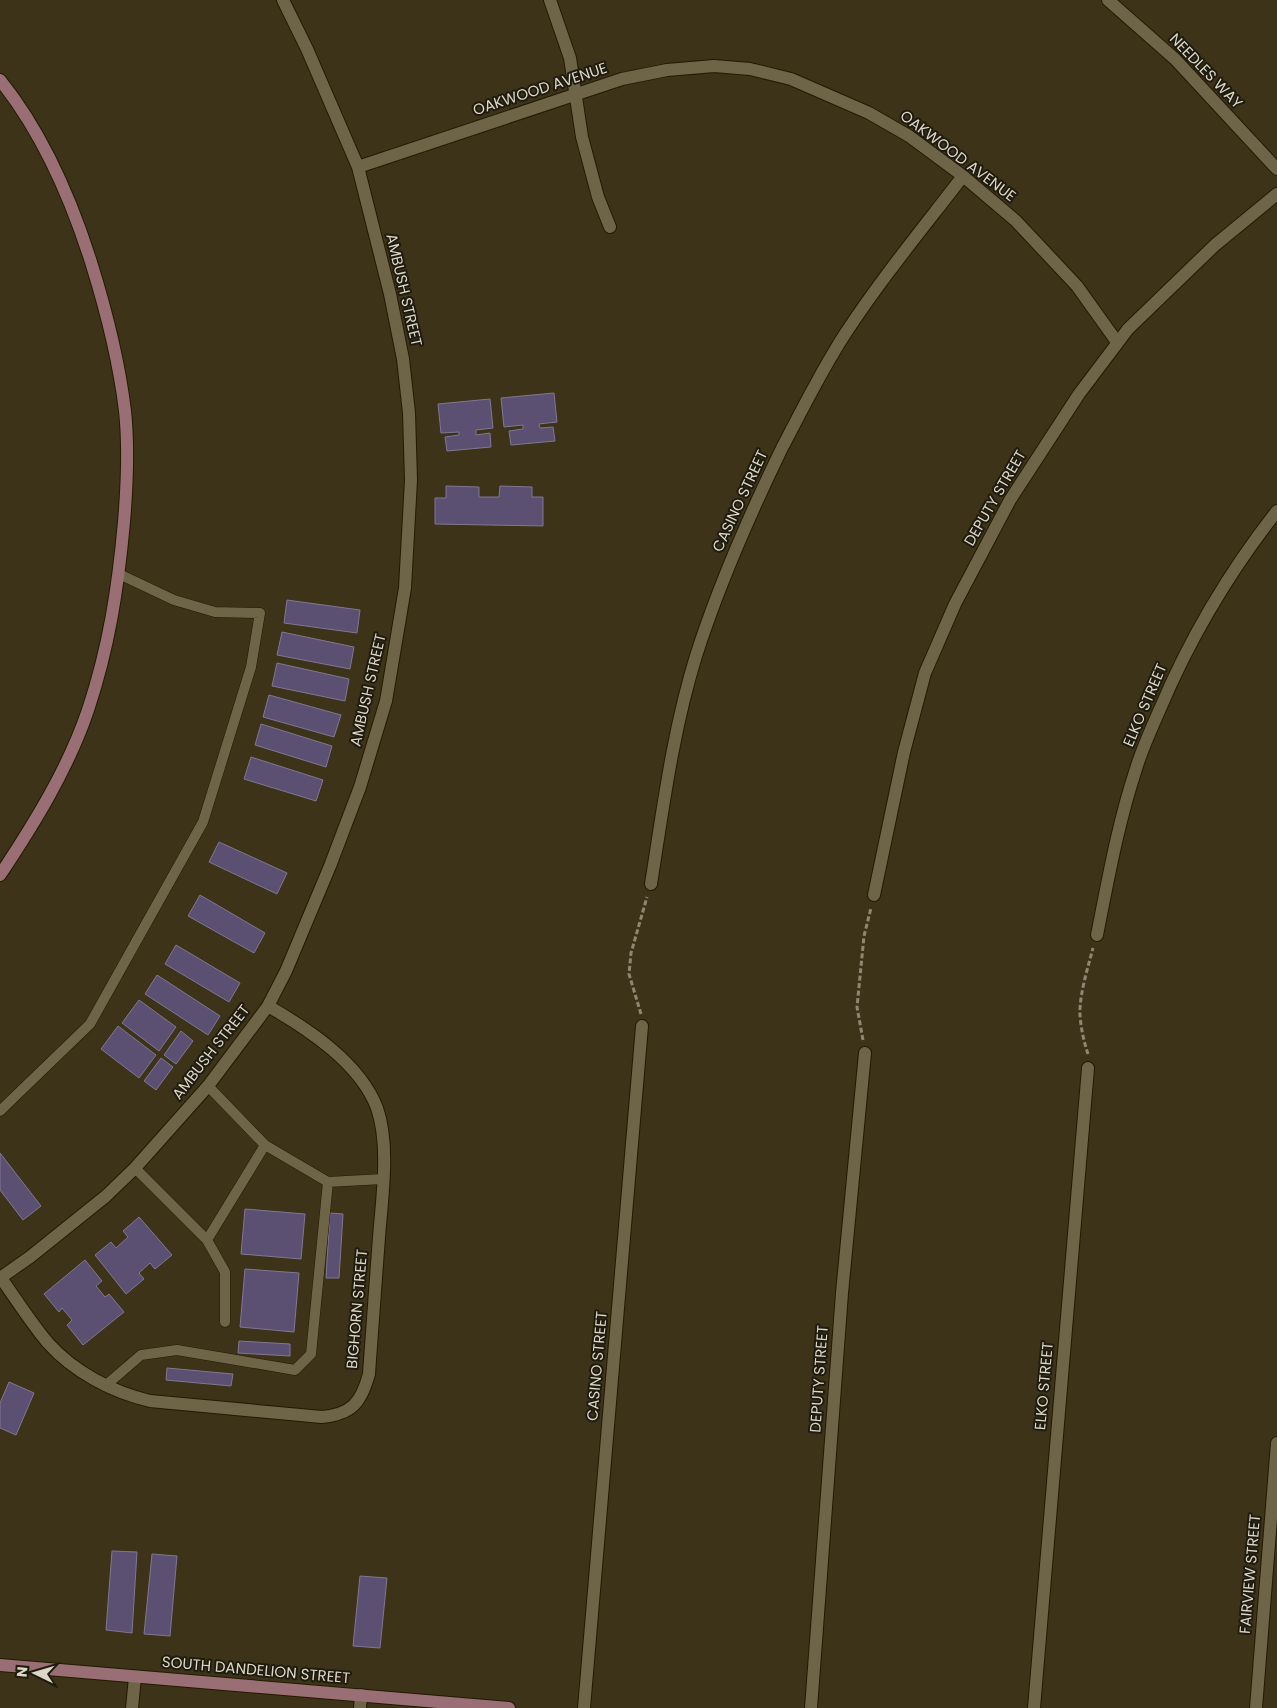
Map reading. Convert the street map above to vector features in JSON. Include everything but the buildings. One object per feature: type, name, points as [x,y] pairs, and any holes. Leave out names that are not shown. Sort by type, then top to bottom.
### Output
[{"type":"main road","points":[[0,80],[28,119],[51,162],[81,230],[100,290],[120,372],[125,414],[127,485],[119,574],[107,642],[88,711],[75,743],[44,806],[0,875]]},
{"type":"main road","name":"SOUTH DANDELION STREET","points":[[0,1665],[135,1677],[360,1702],[509,1708]]},
{"type":"street","name":"AMBUSH STREET","points":[[0,1278],[30,1257],[106,1196],[135,1168],[208,1086],[268,1006],[286,971],[327,875],[360,787],[386,701],[405,588],[411,480],[408,404],[403,359],[390,294],[358,167],[308,48],[283,0]]},
{"type":"street","points":[[550,0],[570,58],[582,138],[598,197],[610,227]]},
{"type":"street","name":"NEEDLES WAY","points":[[1108,0],[1175,59],[1277,169]]},
{"type":"street","name":"OAKWOOD AVENUE","points":[[358,167],[622,80],[667,70],[714,66],[750,69],[791,79],[869,112],[909,136],[963,176],[1016,221],[1076,286],[1117,342]]},
{"type":"street","name":"CASINO STREET","points":[[651,884],[675,737],[696,656],[733,554],[755,504],[808,398],[844,336],[880,284],[963,176]]},
{"type":"street","name":"DEPUTY STREET","points":[[874,895],[904,752],[925,673],[954,604],[1010,500],[1079,394],[1117,342],[1214,245],[1277,194]]},
{"type":"street","name":"ELKO STREET","points":[[1097,935],[1118,835],[1136,770],[1147,739],[1176,672],[1207,613],[1250,545],[1277,511]]},
{"type":"street","name":"BIGHORN STREET","points":[[0,1278],[49,1343],[72,1364],[105,1386],[133,1397],[150,1401],[322,1417],[345,1412],[358,1401],[368,1374],[383,1179],[384,1135],[377,1108],[362,1081],[328,1045],[268,1006]]},
{"type":"street","name":"CASINO STREET","points":[[584,1708],[642,1026]]},
{"type":"street","name":"DEPUTY STREET","points":[[811,1708],[842,1293],[865,1053]]},
{"type":"street","name":"ELKO STREET","points":[[1034,1708],[1088,1068]]},
{"type":"street","name":"FAIRVIEW STREET","points":[[1256,1708],[1277,1443]]},
{"type":"street","points":[[132,1708],[135,1677]]},
{"type":"lane","points":[[0,1111],[90,1024],[203,822],[251,667],[260,613],[215,612],[174,600],[119,574]]},
{"type":"lane","points":[[208,1086],[265,1145],[328,1182],[383,1179]]},
{"type":"lane","points":[[208,1240],[265,1145]]},
{"type":"lane","points":[[135,1168],[208,1240],[225,1272],[225,1322]]},
{"type":"lane","points":[[105,1386],[141,1355],[177,1350],[295,1370],[311,1354],[328,1182]]},
{"type":"path","points":[[642,1026],[629,974],[631,953],[651,884]]},
{"type":"path","points":[[865,1053],[857,1007],[864,936],[874,895]]},
{"type":"path","points":[[1088,1068],[1088,1054],[1080,1014],[1087,970],[1097,935]]}]
